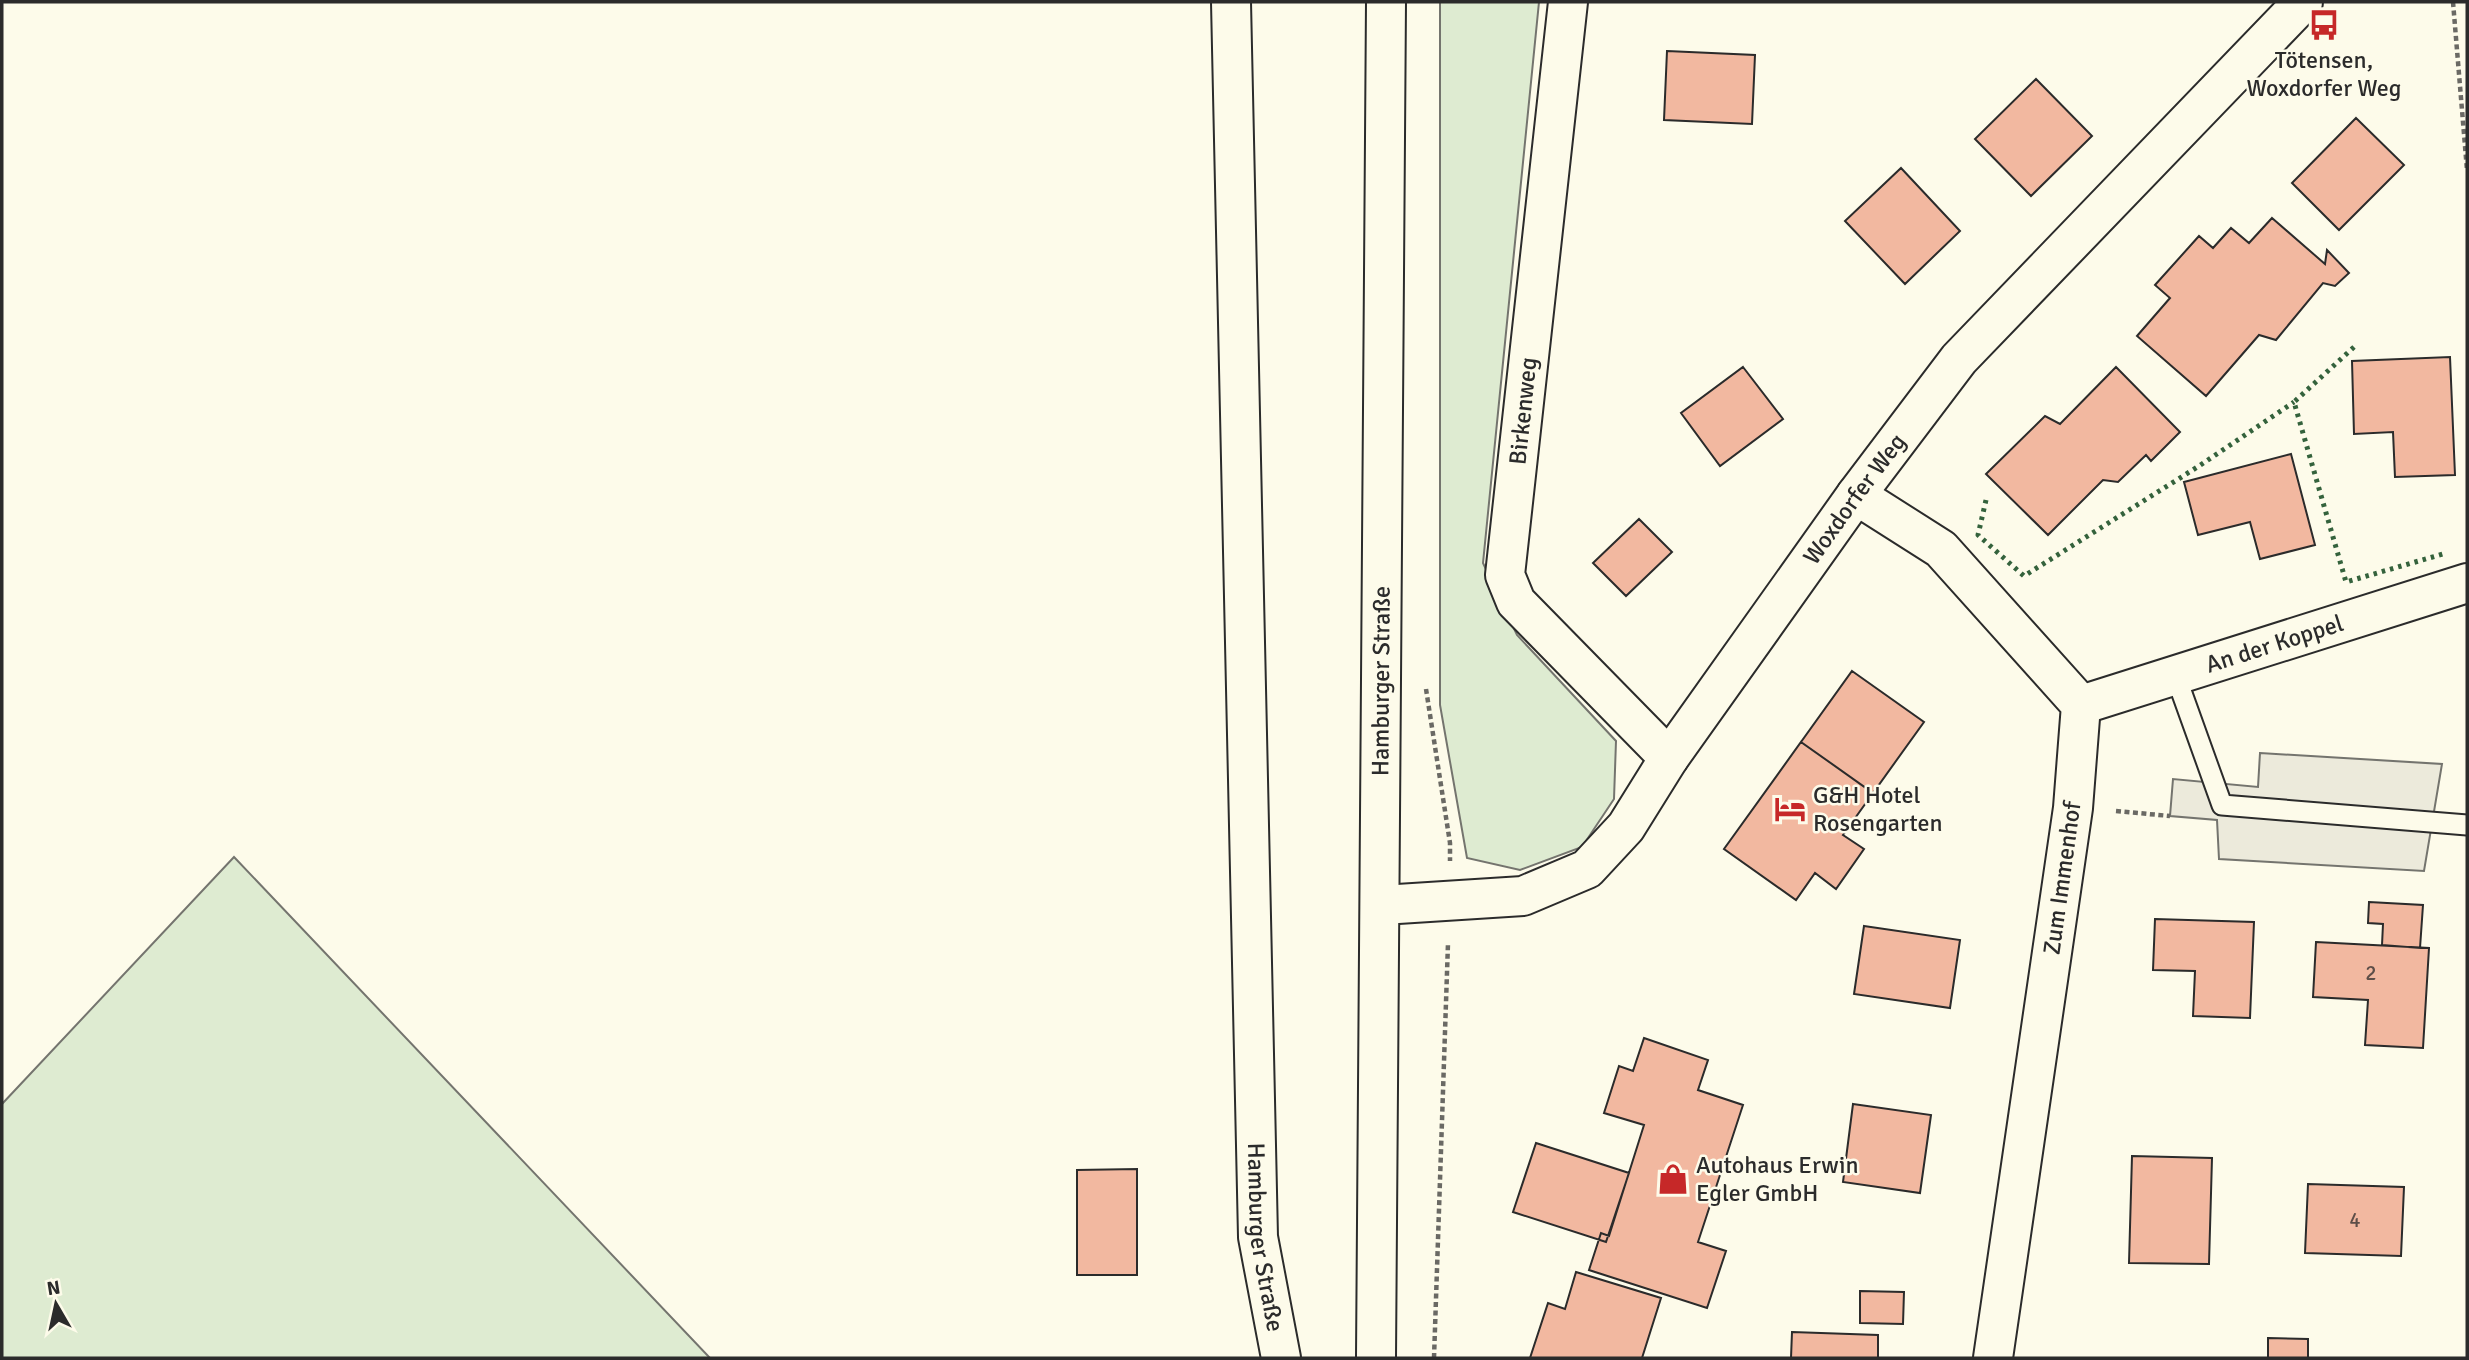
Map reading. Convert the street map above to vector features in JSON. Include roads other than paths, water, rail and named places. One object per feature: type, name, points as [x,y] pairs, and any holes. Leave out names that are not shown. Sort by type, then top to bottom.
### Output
[{"type":"street","name":"Hamburger Straße","points":[[1231,2],[1258,1237],[1282,1358]]},
{"type":"street","name":"Hamburger Straße","points":[[1376,1358],[1382,905],[1386,2]]},
{"type":"street","name":"Birkenweg","points":[[1568,2],[1505,575],[1516,602],[1669,758]]},
{"type":"street","name":"Woxdorfer Weg","points":[[1382,905],[1523,896],[1587,869],[1626,827],[1669,758],[1856,495],[1959,359],[2303,2]]},
{"type":"street","points":[[1856,495],[1941,549],[2081,705]]},
{"type":"street","name":"An der Koppel","points":[[2081,705],[2175,674],[2464,596]]},
{"type":"street","name":"Zum Immenhof","points":[[1993,1358],[2073,808],[2081,705]]},
{"type":"lane","points":[[2175,674],[2222,805],[2467,825]]},
{"type":"place","name":"Tötensen, Woxdorfer Weg","points":[[2324,25]]},
{"type":"place","name":"G&H Hotel Rosengarten","points":[[1790,809]]},
{"type":"place","name":"Autohaus Erwin Egler GmbH","points":[[1673,1179]]}]
